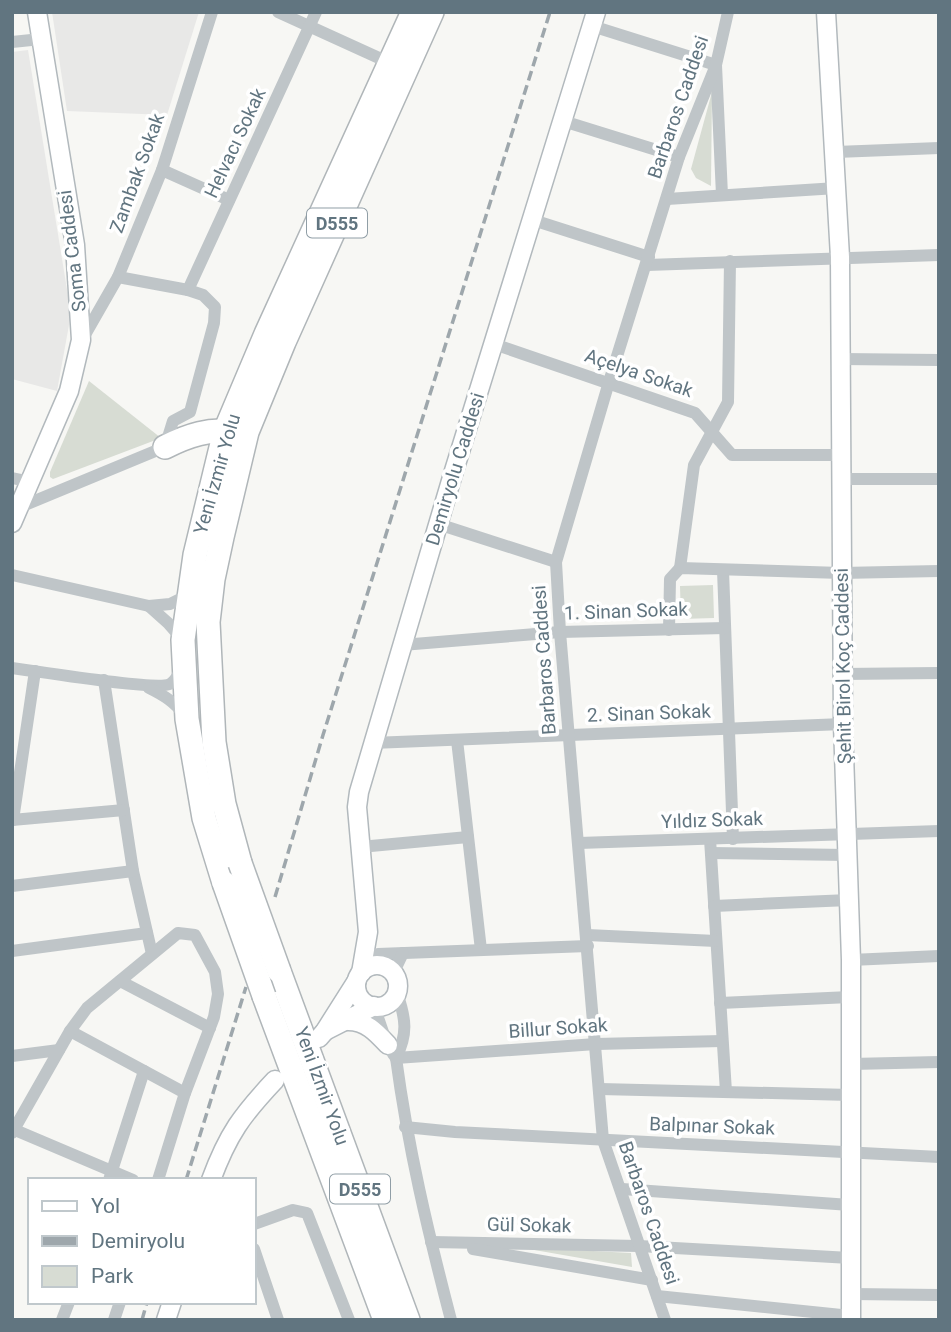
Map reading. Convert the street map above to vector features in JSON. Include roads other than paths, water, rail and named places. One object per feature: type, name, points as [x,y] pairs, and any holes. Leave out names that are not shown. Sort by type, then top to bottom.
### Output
[{"type":"highway","name":"Yeni İzmir Yolu","points":[[385,1320],[264,996],[204,818],[187,719],[183,640],[195,555],[266,334],[412,12]]},
{"type":"highway","name":"Yeni İzmir Yolu","points":[[408,1320],[240,863],[224,804],[214,743],[208,622],[212,579],[236,433],[284,342],[432,12]]},
{"type":"highway","points":[[165,447],[214,444],[236,433]]},
{"type":"main road","name":"Soma Caddesi","points":[[16,515],[69,391],[81,340],[75,244],[37,12]]},
{"type":"main road","name":"Şehit Birol Koç Caddesi","points":[[826,12],[840,257],[842,674],[851,960],[851,1318]]},
{"type":"main road","name":"Demiryolu Caddesi","points":[[368,932],[357,807],[359,792],[438,524],[594,19]]},
{"type":"main road","points":[[368,932],[399,986],[397,993],[387,1004],[374,1006],[322,1035],[358,977],[374,965],[386,964]]},
{"type":"main road","points":[[368,932],[356,989],[362,1000],[374,1006]]},
{"type":"main road","points":[[348,1021],[367,1025],[392,1052]]},
{"type":"main road","points":[[212,1178],[230,1136],[243,1115],[275,1080]]},
{"type":"street","name":"Zambak Sokak","points":[[81,340],[118,277],[162,170],[212,12]]},
{"type":"street","points":[[278,12],[390,63]]},
{"type":"street","name":"Helvacı Sokak","points":[[188,290],[316,12]]},
{"type":"street","name":"Barbaros Caddesi","points":[[665,1320],[603,1140],[556,562],[679,158],[716,65],[728,12]]},
{"type":"street","points":[[594,19],[716,65],[722,195]]},
{"type":"street","points":[[12,42],[41,39]]},
{"type":"street","points":[[563,121],[679,158]]},
{"type":"street","points":[[836,152],[939,148]]},
{"type":"street","points":[[162,170],[229,200]]},
{"type":"street","points":[[667,199],[837,188]]},
{"type":"street","points":[[533,220],[648,261],[939,255]]},
{"type":"street","points":[[669,630],[670,579],[680,568],[694,464],[728,402],[730,261]]},
{"type":"street","points":[[16,515],[165,447],[173,421],[190,412],[214,323],[215,307],[203,295],[188,290],[118,277]]},
{"type":"street","name":"Açelya Sokak","points":[[494,344],[695,413],[732,455],[840,456]]},
{"type":"street","points":[[841,359],[939,360]]},
{"type":"street","points":[[12,478],[31,482]]},
{"type":"street","points":[[841,479],[939,479]]},
{"type":"street","points":[[438,524],[556,562]]},
{"type":"street","points":[[680,568],[841,573],[939,571]]},
{"type":"street","points":[[723,569],[733,839]]},
{"type":"street","points":[[12,575],[149,606],[170,604],[188,595]]},
{"type":"street","points":[[149,606],[183,640]]},
{"type":"street","name":"1. Sinan Sokak","points":[[402,645],[560,632],[725,628]]},
{"type":"street","points":[[12,668],[167,686],[175,680],[184,663]]},
{"type":"street","points":[[35,671],[13,820],[124,810]]},
{"type":"street","points":[[842,674],[939,673]]},
{"type":"street","points":[[104,680],[133,871],[152,954]]},
{"type":"street","points":[[142,685],[162,694],[178,707],[187,719]]},
{"type":"street","name":"2. Sinan Sokak","points":[[372,743],[843,724]]},
{"type":"street","points":[[457,740],[481,950]]},
{"type":"street","name":"Yıldız Sokak","points":[[579,843],[939,831]]},
{"type":"street","points":[[360,847],[468,837]]},
{"type":"street","points":[[710,839],[726,1092]]},
{"type":"street","name":"Yıldız Sokak","points":[[711,853],[847,855]]},
{"type":"street","points":[[12,886],[133,871]]},
{"type":"street","points":[[714,906],[849,900]]},
{"type":"street","points":[[12,951],[147,933]]},
{"type":"street","points":[[144,1071],[110,1175],[13,1131],[70,1031],[87,1007],[178,933],[195,935],[215,972],[218,993],[210,1028],[185,1093],[159,1178]]},
{"type":"street","points":[[386,964],[403,953],[588,941],[716,941]]},
{"type":"street","points":[[386,964],[403,953]]},
{"type":"street","points":[[851,960],[939,956]]},
{"type":"street","points":[[120,981],[210,1028]]},
{"type":"street","points":[[392,1052],[404,1042],[405,1024],[397,993]]},
{"type":"street","points":[[720,1003],[850,998]]},
{"type":"street","points":[[374,1006],[392,1052],[405,1127],[451,1320]]},
{"type":"street","points":[[70,1031],[185,1093]]},
{"type":"street","name":"Billur Sokak","points":[[392,1052],[722,1041]]},
{"type":"street","points":[[12,1056],[59,1050]]},
{"type":"street","points":[[850,1064],[939,1062]]},
{"type":"street","points":[[600,1089],[851,1095]]},
{"type":"street","name":"Balpınar Sokak","points":[[405,1127],[455,1132],[939,1157]]},
{"type":"street","points":[[621,1189],[850,1205]]},
{"type":"street","points":[[256,1223],[293,1210],[307,1213],[349,1320]]},
{"type":"street","name":"Gül Sokak","points":[[431,1242],[639,1246],[850,1258]]},
{"type":"street","name":"Gül Sokak","points":[[431,1242],[652,1280]]},
{"type":"street","points":[[256,1255],[278,1320]]},
{"type":"street","points":[[851,1294],[939,1294]]},
{"type":"street","points":[[657,1296],[851,1318]]},
{"type":"railway","points":[[275,897],[323,735],[550,12]]},
{"type":"railway","points":[[187,1178],[246,987]]},
{"type":"railway","points":[[142,1320],[146,1304]]}]
